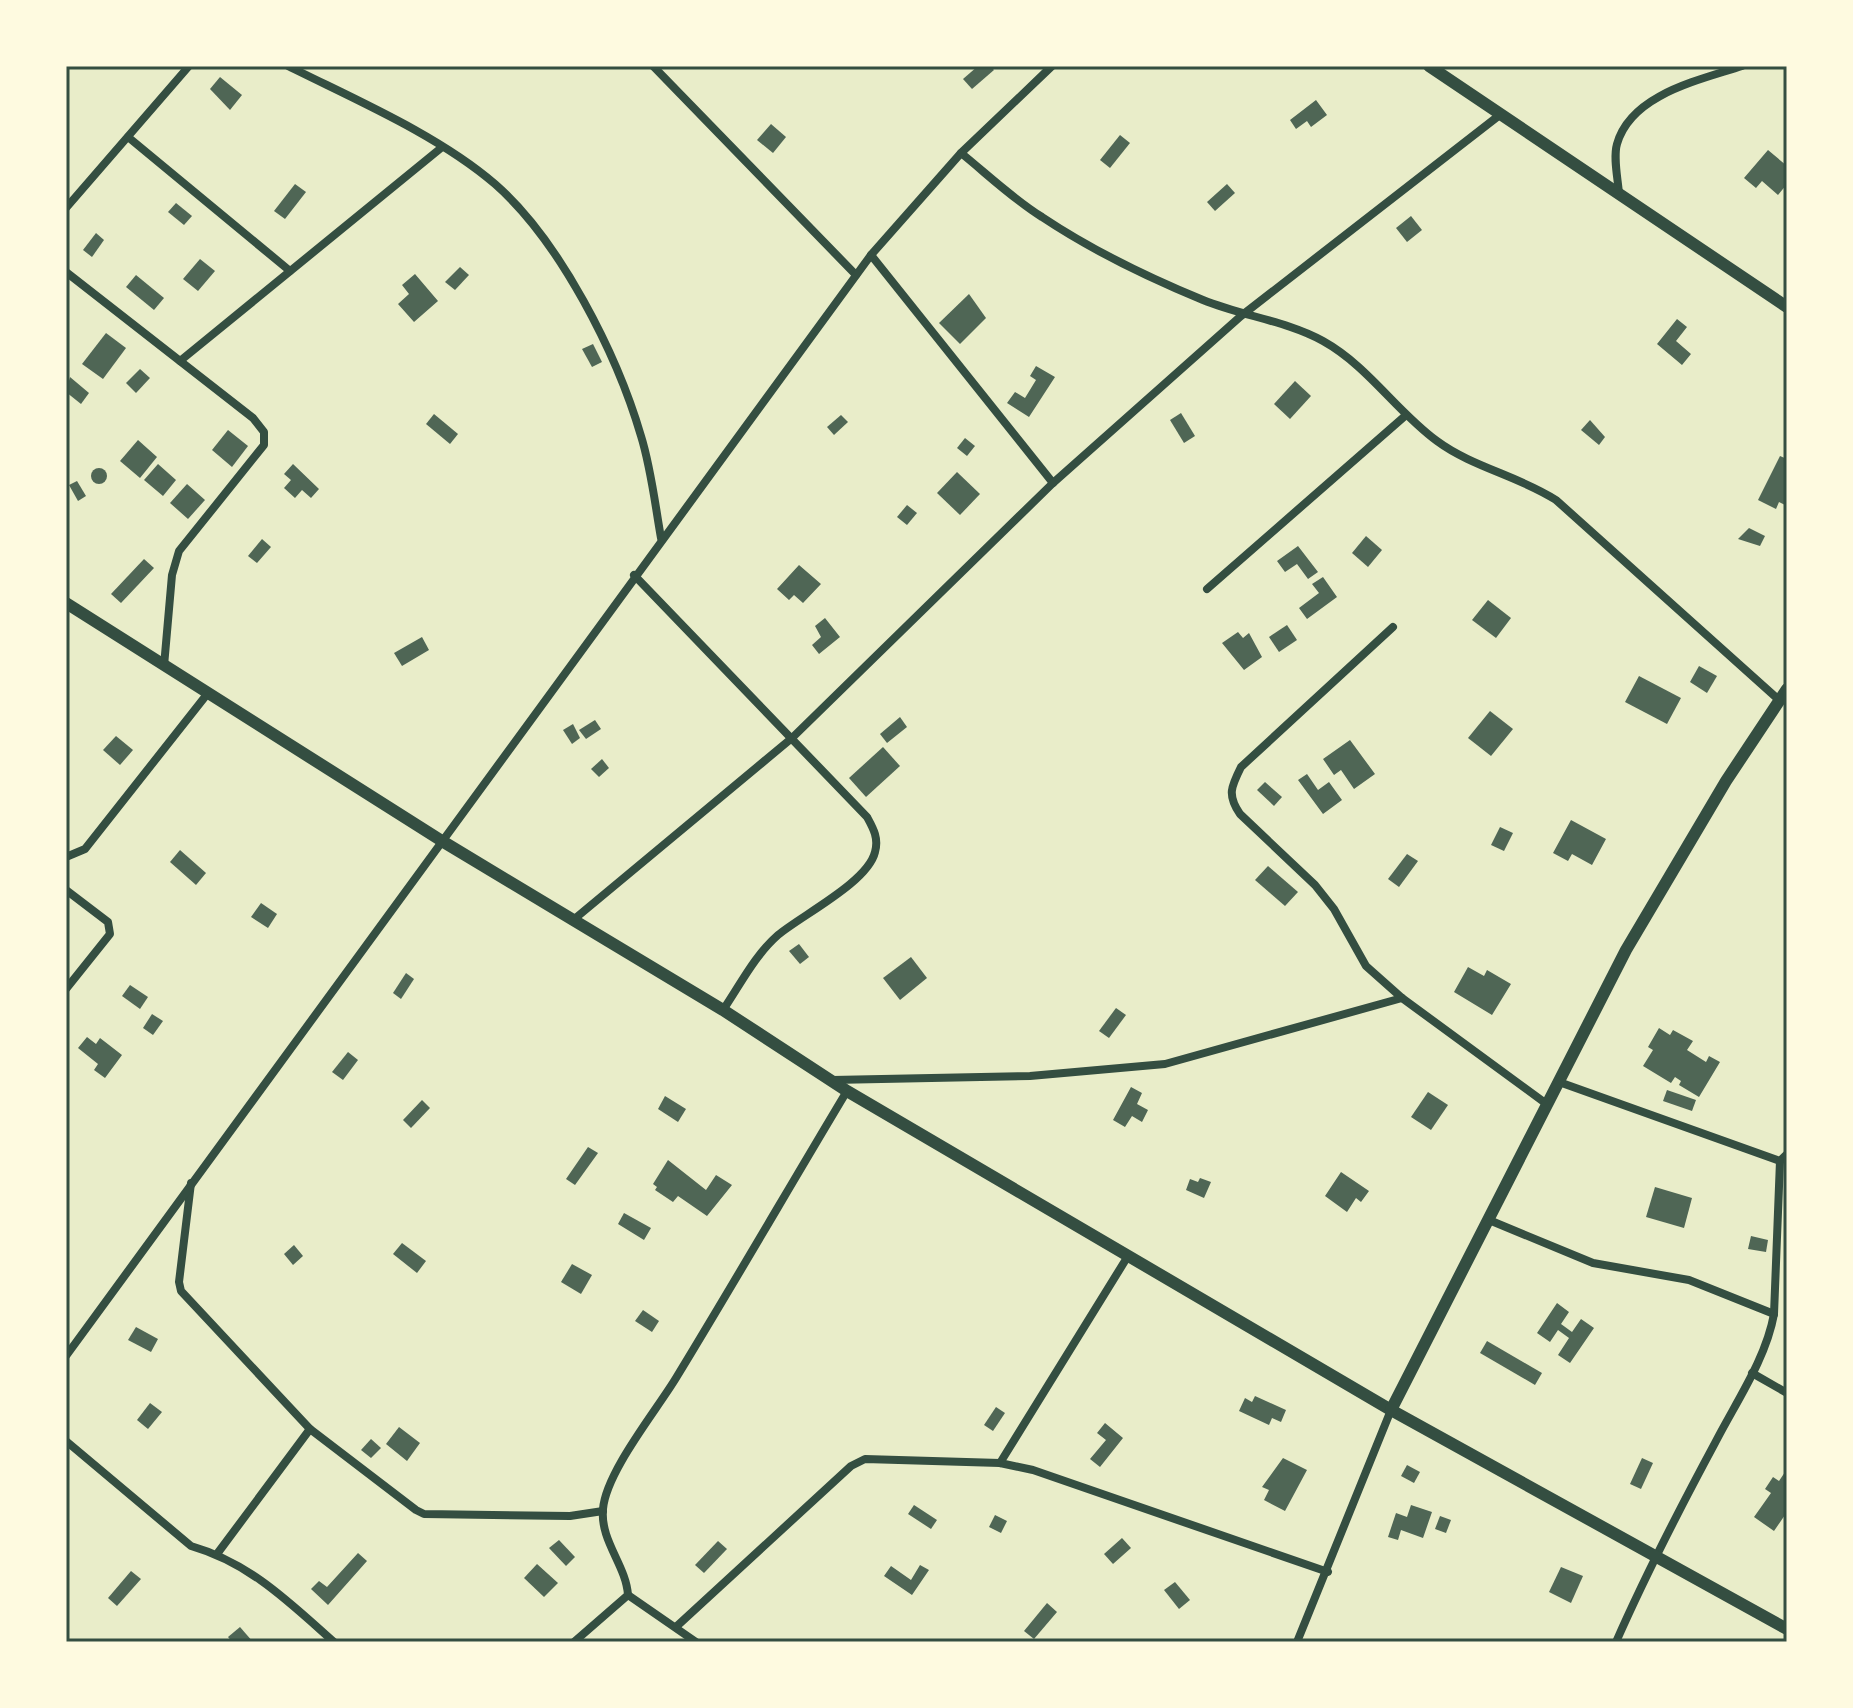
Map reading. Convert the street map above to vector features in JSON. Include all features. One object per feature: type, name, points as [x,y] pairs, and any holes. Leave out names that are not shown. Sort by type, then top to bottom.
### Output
[{"type":"street","points":[[66,208],[189,66]]},
{"type":"street","points":[[288,66],[386,114],[495,185],[556,255],[602,336],[642,436],[661,538]]},
{"type":"street","points":[[653,66],[856,275]]},
{"type":"street","points":[[66,1356],[661,538],[871,255],[961,153],[1052,66]]},
{"type":"street","points":[[1429,66],[1787,307]]},
{"type":"street","points":[[1619,194],[1616,146],[1626,125],[1672,90],[1742,66]]},
{"type":"street","points":[[572,921],[792,738],[1053,483],[1241,316],[1501,114]]},
{"type":"street","points":[[128,137],[290,271]]},
{"type":"street","points":[[180,361],[441,148]]},
{"type":"street","points":[[961,153],[1040,216],[1116,261],[1241,316],[1290,326],[1323,341],[1353,362],[1405,416],[1439,443],[1527,481],[1556,500],[1783,694],[1657,895],[1559,1082],[1391,1410],[1328,1572],[1297,1642]]},
{"type":"street","points":[[871,255],[1053,483]]},
{"type":"street","points":[[66,272],[253,418],[264,432],[264,445],[179,551],[172,575],[164,666]]},
{"type":"street","points":[[1207,589],[1405,416]]},
{"type":"street","points":[[634,575],[867,817],[875,832],[876,851],[851,882],[769,943],[723,1010]]},
{"type":"street","points":[[66,603],[442,841],[723,1010],[847,1091],[1391,1410],[1787,1629]]},
{"type":"street","points":[[1393,627],[1241,767],[1230,788],[1231,800],[1240,814],[1315,885],[1334,909],[1366,966],[1402,998],[1548,1105]]},
{"type":"street","points":[[66,857],[85,849],[208,693]]},
{"type":"street","points":[[66,890],[108,922],[110,934],[66,989]]},
{"type":"street","points":[[831,1080],[1030,1076],[1165,1064],[1402,998]]},
{"type":"street","points":[[1559,1082],[1784,1158],[1774,1314],[1768,1339],[1654,1558],[1616,1642]]},
{"type":"street","points":[[628,1595],[627,1582],[605,1533],[603,1511],[617,1469],[678,1375],[847,1091]]},
{"type":"street","points":[[192,1180],[179,1282],[181,1291],[310,1429],[424,1514],[570,1516],[603,1511]]},
{"type":"street","points":[[1489,1220],[1593,1263],[1689,1280],[1774,1314]]},
{"type":"street","points":[[1000,1463],[1128,1256]]},
{"type":"street","points":[[1752,1373],[1787,1393]]},
{"type":"street","points":[[217,1554],[310,1429]]},
{"type":"street","points":[[66,1441],[191,1546],[217,1554],[257,1575],[334,1642]]},
{"type":"street","points":[[677,1626],[851,1466],[865,1459],[1000,1463],[1033,1470],[1328,1572]]},
{"type":"street","points":[[628,1595],[696,1642]]},
{"type":"street","points":[[574,1642],[628,1595]]},
{"type":"building","points":[[978,66],[990,66],[994,70],[972,89],[963,79]]},
{"type":"building","points":[[220,77],[242,95],[230,110],[210,89]]},
{"type":"building","points":[[1316,100],[1327,115],[1311,127],[1307,121],[1296,129],[1290,120]]},
{"type":"building","points":[[771,124],[786,137],[773,153],[757,140]]},
{"type":"building","points":[[1120,135],[1130,143],[1110,168],[1100,160]]},
{"type":"building","points":[[1768,150],[1787,166],[1787,184],[1778,195],[1762,181],[1756,188],[1744,178]]},
{"type":"building","points":[[295,184],[306,192],[285,219],[274,211]]},
{"type":"building","points":[[1227,184],[1235,193],[1215,211],[1207,202]]},
{"type":"building","points":[[176,203],[192,216],[184,225],[168,212]]},
{"type":"building","points":[[1411,216],[1422,230],[1407,242],[1396,228]]},
{"type":"building","points":[[96,233],[104,240],[92,257],[83,250]]},
{"type":"building","points":[[200,259],[215,271],[198,291],[183,279]]},
{"type":"building","points":[[460,267],[469,275],[455,290],[445,282]]},
{"type":"building","points":[[415,274],[438,301],[414,322],[398,304],[409,294],[402,285]]},
{"type":"building","points":[[136,275],[164,298],[154,310],[126,287]]},
{"type":"building","points":[[969,294],[986,318],[960,344],[939,323]]},
{"type":"building","points":[[1677,319],[1687,327],[1676,341],[1691,354],[1682,365],[1657,344]]},
{"type":"building","points":[[106,333],[126,348],[103,379],[82,364]]},
{"type":"building","points":[[593,344],[602,362],[592,367],[582,349]]},
{"type":"building","points":[[1036,366],[1055,377],[1029,417],[1007,403],[1015,392],[1025,398],[1036,380],[1030,376]]},
{"type":"building","points":[[140,369],[150,378],[136,393],[126,383]]},
{"type":"building","points":[[70,377],[89,393],[81,404],[66,392]]},
{"type":"building","points":[[1295,381],[1311,396],[1290,419],[1274,404]]},
{"type":"building","points":[[1181,413],[1195,436],[1184,443],[1170,420]]},
{"type":"building","points":[[434,414],[458,434],[450,444],[426,424]]},
{"type":"building","points":[[841,415],[848,422],[834,435],[827,427]]},
{"type":"building","points":[[1590,420],[1605,437],[1599,445],[1581,430]]},
{"type":"building","points":[[228,430],[248,446],[232,467],[212,450]]},
{"type":"building","points":[[965,438],[975,446],[967,456],[957,448]]},
{"type":"building","points":[[138,440],[157,457],[140,478],[120,461]]},
{"type":"building","points":[[1780,456],[1787,459],[1787,506],[1779,502],[1776,509],[1758,500]]},
{"type":"building","points":[[158,464],[176,480],[163,496],[144,480]]},
{"type":"building","points":[[293,464],[319,489],[311,498],[302,490],[295,498],[284,488],[291,480],[284,474]]},
{"type":"building","points":[[99,468],[107,476],[99,484],[91,476]]},
{"type":"building","points":[[957,472],[980,494],[960,515],[937,493]]},
{"type":"building","points":[[77,481],[86,496],[78,501],[69,485]]},
{"type":"building","points":[[187,484],[205,500],[188,519],[170,503]]},
{"type":"building","points":[[907,505],[917,513],[907,525],[897,517]]},
{"type":"building","points":[[1749,528],[1765,536],[1760,546],[1738,539]]},
{"type":"building","points":[[1366,536],[1382,550],[1368,567],[1352,553]]},
{"type":"building","points":[[262,539],[271,547],[257,563],[248,556]]},
{"type":"building","points":[[1298,546],[1318,572],[1308,579],[1297,564],[1285,572],[1277,561]]},
{"type":"building","points":[[144,559],[154,568],[121,603],[111,594]]},
{"type":"building","points":[[799,565],[821,584],[803,603],[794,595],[789,600],[777,589]]},
{"type":"building","points":[[1323,577],[1337,597],[1307,619],[1299,608],[1319,593],[1312,584]]},
{"type":"building","points":[[1488,600],[1511,618],[1496,638],[1472,620]]},
{"type":"building","points":[[825,618],[840,637],[819,654],[812,645],[821,637],[815,626]]},
{"type":"building","points":[[1287,625],[1297,640],[1279,652],[1269,637]]},
{"type":"building","points":[[1238,632],[1243,638],[1249,633],[1262,657],[1244,670],[1222,643]]},
{"type":"building","points":[[422,637],[429,650],[402,666],[394,653]]},
{"type":"building","points":[[1699,666],[1717,676],[1707,693],[1690,682]]},
{"type":"building","points":[[1639,676],[1681,698],[1667,724],[1625,702]]},
{"type":"building","points":[[1490,711],[1513,729],[1491,756],[1468,738]]},
{"type":"building","points":[[900,717],[907,727],[887,743],[880,734]]},
{"type":"building","points":[[595,720],[601,729],[586,739],[579,730]]},
{"type":"building","points":[[573,724],[580,738],[572,744],[563,730]]},
{"type":"building","points":[[116,736],[133,750],[120,765],[103,750]]},
{"type":"building","points":[[1350,740],[1375,774],[1354,789],[1341,770],[1334,775],[1323,759]]},
{"type":"building","points":[[883,747],[900,766],[866,797],[849,778]]},
{"type":"building","points":[[602,759],[609,768],[599,777],[591,769]]},
{"type":"building","points":[[1307,774],[1318,790],[1329,782],[1342,800],[1323,814],[1298,780]]},
{"type":"building","points":[[1265,782],[1282,797],[1274,806],[1257,790]]},
{"type":"building","points":[[1571,820],[1606,839],[1592,865],[1572,854],[1568,861],[1553,853]]},
{"type":"building","points":[[1500,827],[1513,833],[1504,851],[1491,845]]},
{"type":"building","points":[[180,850],[206,873],[196,885],[170,862]]},
{"type":"building","points":[[1407,854],[1418,861],[1399,887],[1388,879]]},
{"type":"building","points":[[1268,866],[1298,892],[1285,906],[1255,880]]},
{"type":"building","points":[[261,903],[277,914],[268,928],[251,917]]},
{"type":"building","points":[[799,944],[809,957],[800,964],[789,951]]},
{"type":"building","points":[[911,957],[927,978],[900,1000],[883,978]]},
{"type":"building","points":[[1468,967],[1484,976],[1487,970],[1511,984],[1492,1015],[1454,992]]},
{"type":"building","points":[[406,973],[414,979],[401,999],[393,993]]},
{"type":"building","points":[[130,985],[148,997],[140,1009],[122,996]]},
{"type":"building","points":[[1116,1008],[1126,1015],[1109,1038],[1099,1031]]},
{"type":"building","points":[[152,1014],[163,1021],[153,1035],[143,1028]]},
{"type":"building","points":[[1659,1028],[1670,1035],[1673,1030],[1693,1041],[1687,1050],[1706,1062],[1709,1056],[1720,1062],[1699,1097],[1679,1085],[1681,1081],[1675,1077],[1671,1083],[1643,1066],[1653,1050],[1648,1047]]},
{"type":"building","points":[[87,1037],[96,1044],[100,1038],[122,1055],[105,1078],[94,1070],[98,1064],[78,1048]]},
{"type":"building","points":[[348,1052],[358,1060],[343,1080],[332,1072]]},
{"type":"building","points":[[1131,1087],[1142,1093],[1137,1104],[1148,1110],[1142,1122],[1132,1116],[1125,1127],[1113,1120]]},
{"type":"building","points":[[1667,1090],[1696,1100],[1692,1111],[1663,1101]]},
{"type":"building","points":[[1428,1092],[1448,1105],[1431,1130],[1411,1117]]},
{"type":"building","points":[[665,1096],[686,1109],[678,1122],[658,1109]]},
{"type":"building","points":[[422,1100],[430,1108],[411,1128],[403,1120]]},
{"type":"building","points":[[588,1147],[598,1153],[575,1185],[566,1179]]},
{"type":"building","points":[[668,1160],[706,1190],[716,1175],[732,1185],[707,1216],[678,1196],[673,1202],[655,1190],[657,1187],[653,1184]]},
{"type":"building","points":[[1341,1172],[1369,1191],[1361,1202],[1356,1198],[1347,1212],[1325,1196]]},
{"type":"building","points":[[1200,1178],[1211,1182],[1204,1198],[1186,1190],[1190,1179],[1198,1182]]},
{"type":"building","points":[[1655,1187],[1692,1198],[1684,1228],[1646,1217]]},
{"type":"building","points":[[624,1213],[651,1228],[644,1240],[618,1224]]},
{"type":"building","points":[[1751,1236],[1768,1240],[1766,1252],[1748,1249]]},
{"type":"building","points":[[402,1243],[426,1261],[417,1273],[393,1254]]},
{"type":"building","points":[[294,1245],[303,1256],[293,1265],[284,1254]]},
{"type":"building","points":[[572,1264],[592,1275],[581,1294],[561,1282]]},
{"type":"building","points":[[1557,1303],[1569,1312],[1561,1324],[1572,1332],[1581,1319],[1594,1328],[1570,1363],[1558,1355],[1569,1338],[1558,1330],[1550,1342],[1537,1333]]},
{"type":"building","points":[[643,1310],[659,1321],[652,1332],[635,1321]]},
{"type":"building","points":[[136,1327],[158,1339],[151,1352],[128,1340]]},
{"type":"building","points":[[1487,1341],[1542,1373],[1535,1385],[1480,1353]]},
{"type":"building","points":[[1255,1396],[1286,1410],[1281,1422],[1272,1418],[1269,1425],[1239,1411],[1245,1398],[1252,1402]]},
{"type":"building","points":[[150,1403],[162,1412],[148,1429],[137,1420]]},
{"type":"building","points":[[996,1407],[1005,1413],[993,1431],[984,1425]]},
{"type":"building","points":[[1105,1423],[1123,1438],[1100,1467],[1090,1459],[1106,1440],[1097,1433]]},
{"type":"building","points":[[399,1427],[420,1443],[407,1461],[386,1444]]},
{"type":"building","points":[[371,1439],[381,1448],[371,1458],[361,1450]]},
{"type":"building","points":[[1283,1458],[1307,1470],[1285,1511],[1264,1500],[1269,1490],[1262,1487]]},
{"type":"building","points":[[1642,1458],[1653,1463],[1641,1489],[1630,1484]]},
{"type":"building","points":[[1407,1465],[1420,1472],[1414,1483],[1401,1476]]},
{"type":"building","points":[[1787,1469],[1787,1512],[1774,1531],[1754,1517],[1771,1493],[1765,1489],[1773,1477],[1779,1481]]},
{"type":"building","points":[[914,1505],[937,1520],[931,1529],[908,1514]]},
{"type":"building","points":[[1411,1505],[1432,1512],[1423,1538],[1401,1530],[1398,1540],[1388,1537],[1396,1513],[1407,1517]]},
{"type":"building","points":[[995,1515],[1007,1521],[1001,1533],[989,1527]]},
{"type":"building","points":[[1440,1516],[1451,1520],[1446,1533],[1435,1529]]},
{"type":"building","points":[[1122,1538],[1131,1548],[1113,1564],[1104,1554]]},
{"type":"building","points":[[559,1540],[575,1557],[566,1566],[549,1548]]},
{"type":"building","points":[[718,1541],[727,1549],[704,1573],[695,1565]]},
{"type":"building","points":[[358,1553],[367,1561],[328,1605],[311,1589],[319,1581],[327,1587]]},
{"type":"building","points":[[537,1564],[558,1583],[544,1597],[524,1578]]},
{"type":"building","points":[[920,1565],[929,1570],[912,1595],[884,1576],[891,1566],[911,1580]]},
{"type":"building","points":[[1561,1567],[1583,1576],[1571,1603],[1549,1592]]},
{"type":"building","points":[[131,1571],[141,1579],[117,1606],[108,1598]]},
{"type":"building","points":[[1175,1582],[1190,1600],[1179,1609],[1164,1590]]},
{"type":"building","points":[[1047,1603],[1057,1612],[1034,1639],[1024,1631]]},
{"type":"building","points":[[240,1627],[253,1642],[232,1642],[228,1637]]}]
